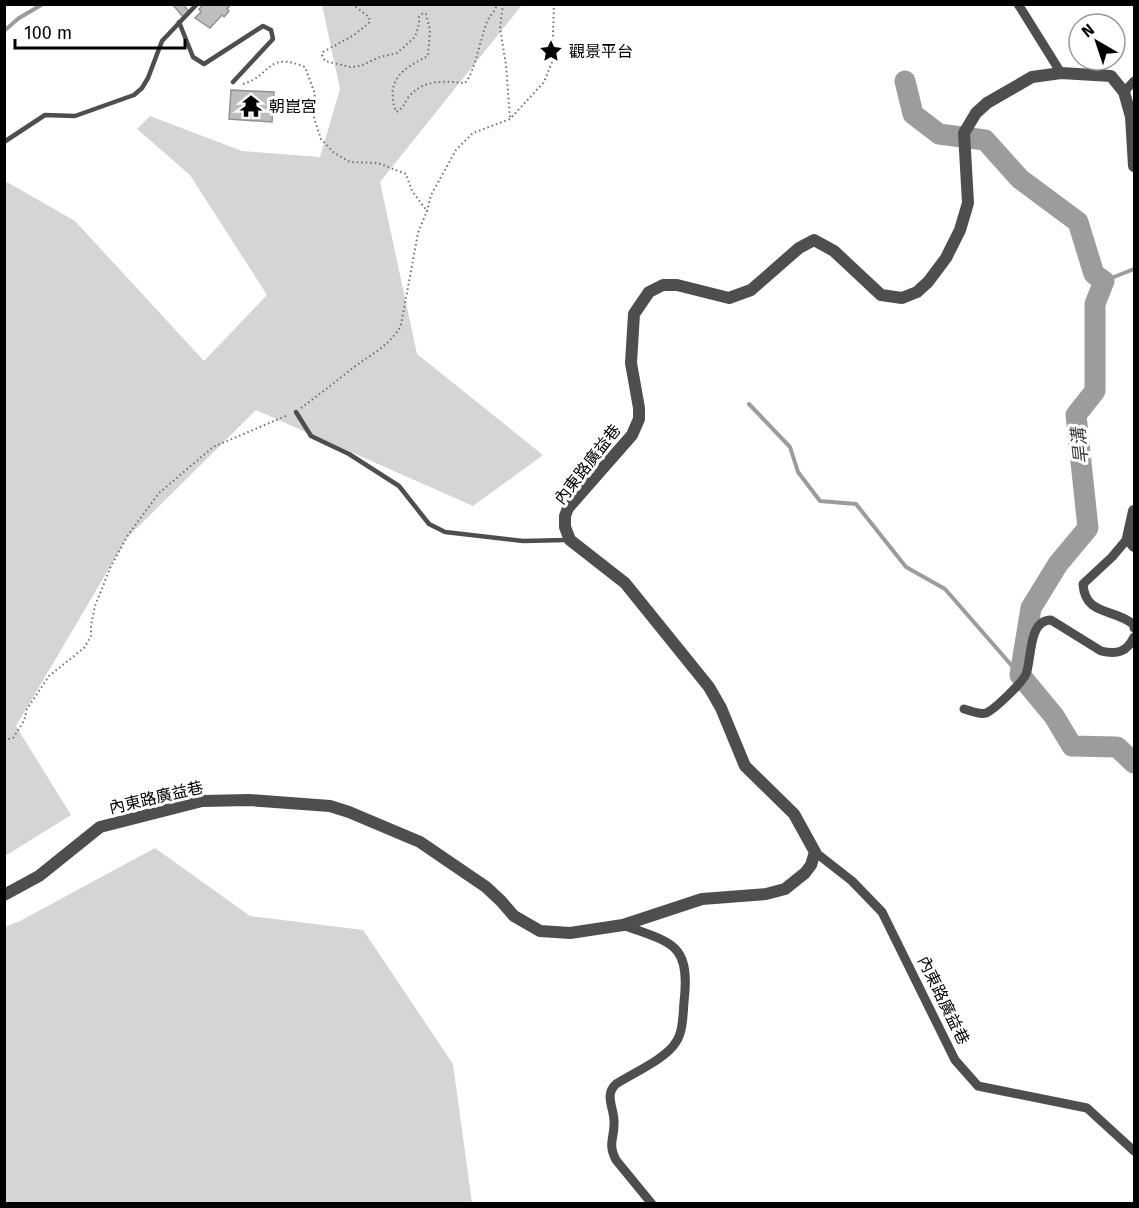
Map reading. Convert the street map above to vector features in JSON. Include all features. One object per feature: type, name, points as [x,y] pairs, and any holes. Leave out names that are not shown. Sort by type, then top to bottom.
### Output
[{"type":"street","points":[[1018,4],[1061,72]]},
{"type":"street","name":"內東路廣益巷","points":[[1124,92],[1111,76],[1061,72],[1032,77],[976,113],[964,133],[968,203],[960,230],[946,258],[928,282],[917,292],[903,298],[881,295],[834,251],[814,240],[799,248],[751,290],[729,298],[677,285],[663,285],[649,292],[634,314],[631,363],[639,419],[632,435],[568,508],[565,527],[570,540],[625,583],[709,687],[721,708],[745,766],[794,814],[815,852],[852,881],[882,912],[955,1060],[978,1086],[1087,1108],[1134,1151]]},
{"type":"street","points":[[1134,81],[1124,92],[1131,117],[1134,166]]},
{"type":"street","points":[[1134,511],[1131,542],[1083,584],[1087,600],[1095,607],[1106,613],[1127,618],[1134,628]]},
{"type":"street","points":[[964,709],[979,713],[989,711],[1023,681],[1027,673],[1033,638],[1040,623],[1046,620],[1051,620],[1101,651],[1109,653],[1125,650],[1134,637]]},
{"type":"street","name":"內東路廣益巷","points":[[4,895],[39,876],[100,827],[202,801],[249,800],[330,806],[349,812],[420,842],[486,887],[514,916],[540,931],[570,933],[622,925],[702,899],[766,894],[785,889],[805,873],[811,865],[815,852]]},
{"type":"street","name":"內東路廣益巷","points":[[622,925],[669,942],[680,953],[686,985],[681,1031],[677,1042],[668,1052],[611,1088],[609,1097],[614,1121],[611,1151],[652,1203]]},
{"type":"lane","points":[[4,142],[45,115],[75,116],[134,95],[148,78],[162,41],[197,4]]},
{"type":"lane","points":[[179,22],[193,57],[204,64],[263,26],[271,30],[273,39],[233,82]]},
{"type":"lane","points":[[296,412],[311,435],[349,454],[399,486],[429,524],[445,532],[524,541],[570,540]]},
{"type":"path","points":[[352,4],[369,17],[370,22],[354,35],[323,52],[322,55],[325,61],[344,67],[360,66],[380,57],[398,53],[415,37],[419,17],[423,13],[426,14],[430,30],[428,56],[398,74],[392,97],[396,112],[404,106],[407,99],[417,89],[427,84],[438,80],[465,83],[471,74],[486,23],[495,12],[497,4]]},
{"type":"path","points":[[503,4],[500,28],[506,65],[510,119]]},
{"type":"path","points":[[4,740],[13,738],[24,721],[27,709],[49,676],[84,648],[91,636],[95,606],[111,566],[128,535],[159,494],[213,447],[296,412],[386,345],[396,334],[401,325],[418,233],[431,195],[456,150],[473,133],[510,119],[544,82],[552,62],[554,4]]},
{"type":"path","points":[[233,82],[240,85],[247,83],[277,61],[289,60],[305,67],[315,94],[312,111],[321,139],[333,152],[350,162],[378,163],[406,174],[412,191],[427,211]]},
{"type":"shaded area","points":[[322,5],[522,5],[380,182],[417,354],[543,455],[473,506],[256,410],[127,538],[16,726],[71,815],[5,856],[5,181],[75,221],[204,361],[267,295],[190,175],[137,129],[150,116],[242,151],[320,157],[340,89]]},
{"type":"shaded area","points":[[155,848],[250,916],[363,930],[453,1064],[472,1203],[5,1203],[5,927]]},
{"type":"building","points":[[183,4],[189,12],[183,17],[174,6]]},
{"type":"building","points":[[204,4],[231,4],[224,17],[222,15],[210,28],[195,18],[201,12],[199,9]]},
{"type":"building","name":"朝崑宮","points":[[231,90],[274,92],[272,122],[229,119]]},
{"type":"waterway","points":[[4,31],[19,18],[43,4]]},
{"type":"waterway","name":"旱溝","points":[[905,81],[913,114],[939,134],[985,140],[1020,179],[1078,222],[1094,274],[1104,281],[1095,304],[1095,391],[1076,415],[1088,528],[1058,564],[1031,608],[1020,675],[1054,716],[1072,746],[1117,747],[1134,763]]},
{"type":"waterway","points":[[1104,281],[1134,269]]},
{"type":"waterway","points":[[749,404],[790,447],[798,472],[820,501],[856,504],[906,567],[945,589],[1020,675]]},
{"type":"place","name":"觀景平台","points":[[551,51]]},
{"type":"place","name":"朝崑宮","points":[[251,106]]}]
